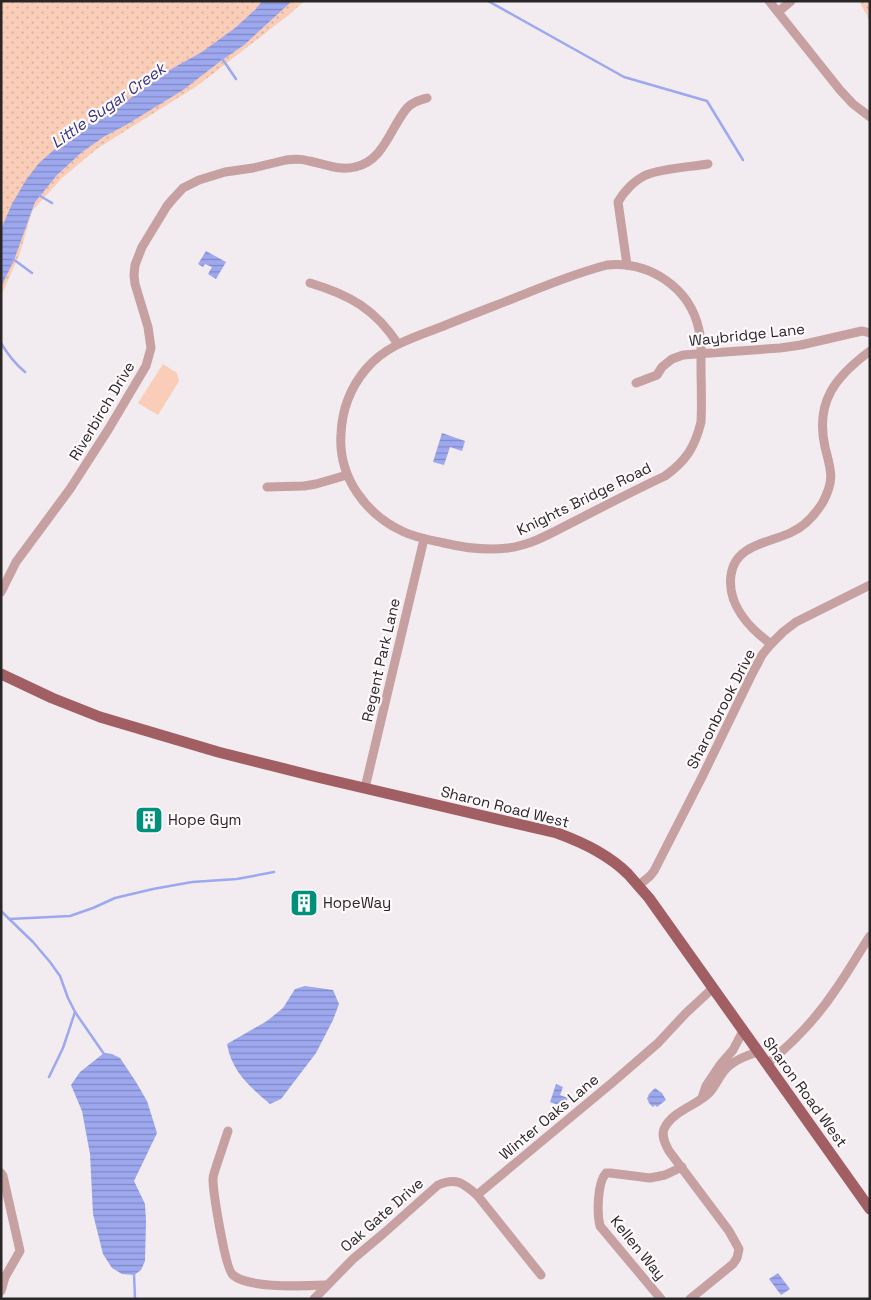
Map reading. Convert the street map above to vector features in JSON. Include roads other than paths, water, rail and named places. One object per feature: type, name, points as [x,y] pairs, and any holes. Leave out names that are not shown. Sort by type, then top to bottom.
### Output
[{"type":"main road","name":"Sharon Road West","points":[[1,674],[52,698],[100,717],[246,760],[557,833],[587,846],[614,862],[627,873],[649,898],[870,1209]]},
{"type":"street","points":[[769,1],[840,90],[853,104],[870,117]]},
{"type":"street","points":[[778,12],[791,1]]},
{"type":"street","name":"Riverbirch Drive","points":[[1,592],[16,562],[70,489],[146,366],[151,348],[148,328],[135,284],[135,265],[142,247],[172,200],[183,188],[209,176],[286,160],[308,160],[347,169],[357,167],[379,153],[407,109],[418,100],[427,98]]},
{"type":"street","points":[[626,265],[618,202],[623,193],[646,175],[708,164]]},
{"type":"street","name":"Knights Bridge Road","points":[[607,265],[626,265],[648,270],[660,276],[680,292],[695,315],[700,336],[701,409],[697,436],[685,459],[670,472],[535,541],[508,548],[474,549],[424,539],[388,524],[375,514],[354,489],[346,475],[342,463],[340,442],[341,425],[347,402],[353,387],[366,368],[398,344],[594,268],[607,265]]},
{"type":"street","points":[[310,283],[343,294],[362,306],[381,322],[398,344]]},
{"type":"street","name":"Waybridge Lane","points":[[636,384],[657,375],[662,367],[672,359],[684,355],[780,348],[862,332],[870,333]]},
{"type":"street","points":[[771,644],[751,627],[737,607],[731,590],[732,570],[736,561],[746,550],[796,530],[815,514],[822,503],[828,490],[831,474],[822,429],[826,401],[835,384],[844,373],[870,350]]},
{"type":"street","points":[[267,487],[304,486],[346,475]]},
{"type":"street","name":"Regent Park Lane","points":[[365,788],[424,539]]},
{"type":"street","name":"Sharonbrook Drive","points":[[638,886],[654,871],[762,655],[783,632],[796,622],[870,585]]},
{"type":"street","points":[[767,1064],[789,1046],[820,1011],[836,990],[870,936]]},
{"type":"street","name":"Winter Oaks Lane","points":[[477,1196],[658,1043],[713,988]]},
{"type":"street","points":[[690,1299],[733,1264],[738,1258],[738,1249],[729,1232],[664,1142],[664,1130],[674,1117],[711,1092],[715,1078],[726,1064],[743,1032]]},
{"type":"street","points":[[726,1064],[758,1052]]},
{"type":"street","points":[[228,1131],[213,1178],[221,1236],[226,1261],[231,1273],[244,1280],[262,1284],[327,1285]]},
{"type":"street","name":"Kellen Way","points":[[661,1299],[600,1226],[598,1221],[599,1187],[606,1173],[650,1178],[665,1176],[682,1168]]},
{"type":"street","points":[[1,1173],[20,1252],[5,1277],[1,1291]]},
{"type":"street","name":"Oak Gate Drive","points":[[314,1299],[353,1258],[438,1185],[447,1181],[456,1181],[465,1185],[477,1196]]},
{"type":"street","points":[[477,1196],[541,1275]]},
{"type":"water","points":[[262,1],[292,1],[244,45],[183,90],[105,136],[82,152],[57,175],[35,202],[14,260],[1,287],[1,229],[12,204],[26,180],[39,163],[78,129],[114,110],[166,72],[202,52],[235,28]]},
{"type":"water","points":[[206,251],[226,262],[216,279],[208,274],[212,267],[205,264],[203,267],[198,264]]},
{"type":"water","points":[[442,433],[465,441],[462,451],[450,447],[444,465],[433,462]]},
{"type":"water","points":[[305,986],[333,990],[339,1004],[316,1053],[281,1099],[270,1104],[242,1078],[229,1054],[227,1044],[267,1021],[283,1008],[295,989]]},
{"type":"water","points":[[104,1053],[120,1058],[136,1082],[147,1101],[157,1133],[134,1181],[145,1204],[146,1221],[145,1261],[141,1270],[134,1275],[122,1274],[112,1268],[103,1254],[93,1214],[90,1154],[82,1111],[71,1085],[80,1072]]},
{"type":"water","points":[[556,1084],[563,1087],[560,1095],[568,1098],[564,1107],[550,1102]]},
{"type":"water","points":[[655,1088],[662,1093],[666,1100],[657,1107],[655,1105],[653,1107],[647,1098]]},
{"type":"water","points":[[778,1273],[790,1289],[781,1295],[769,1279]]},
{"type":"waterway","points":[[488,1],[624,77],[707,101],[743,160]]},
{"type":"waterway","points":[[221,57],[236,79]]},
{"type":"waterway","points":[[37,194],[52,203]]},
{"type":"waterway","points":[[13,259],[32,273]]},
{"type":"waterway","points":[[1,343],[12,359],[25,372]]},
{"type":"waterway","points":[[9,919],[70,916],[115,898],[153,889],[192,882],[237,879],[274,872]]},
{"type":"waterway","points":[[1,911],[33,942],[50,962],[60,976],[75,1012],[104,1054]]},
{"type":"waterway","points":[[49,1077],[63,1048],[75,1012]]},
{"type":"waterway","points":[[134,1273],[135,1299]]},
{"type":"place","name":"Hope Gym","points":[[149,820]]},
{"type":"place","name":"HopeWay","points":[[304,903]]},
{"type":"water label","name":"Little Sugar Creek","points":[[108,105]]}]
